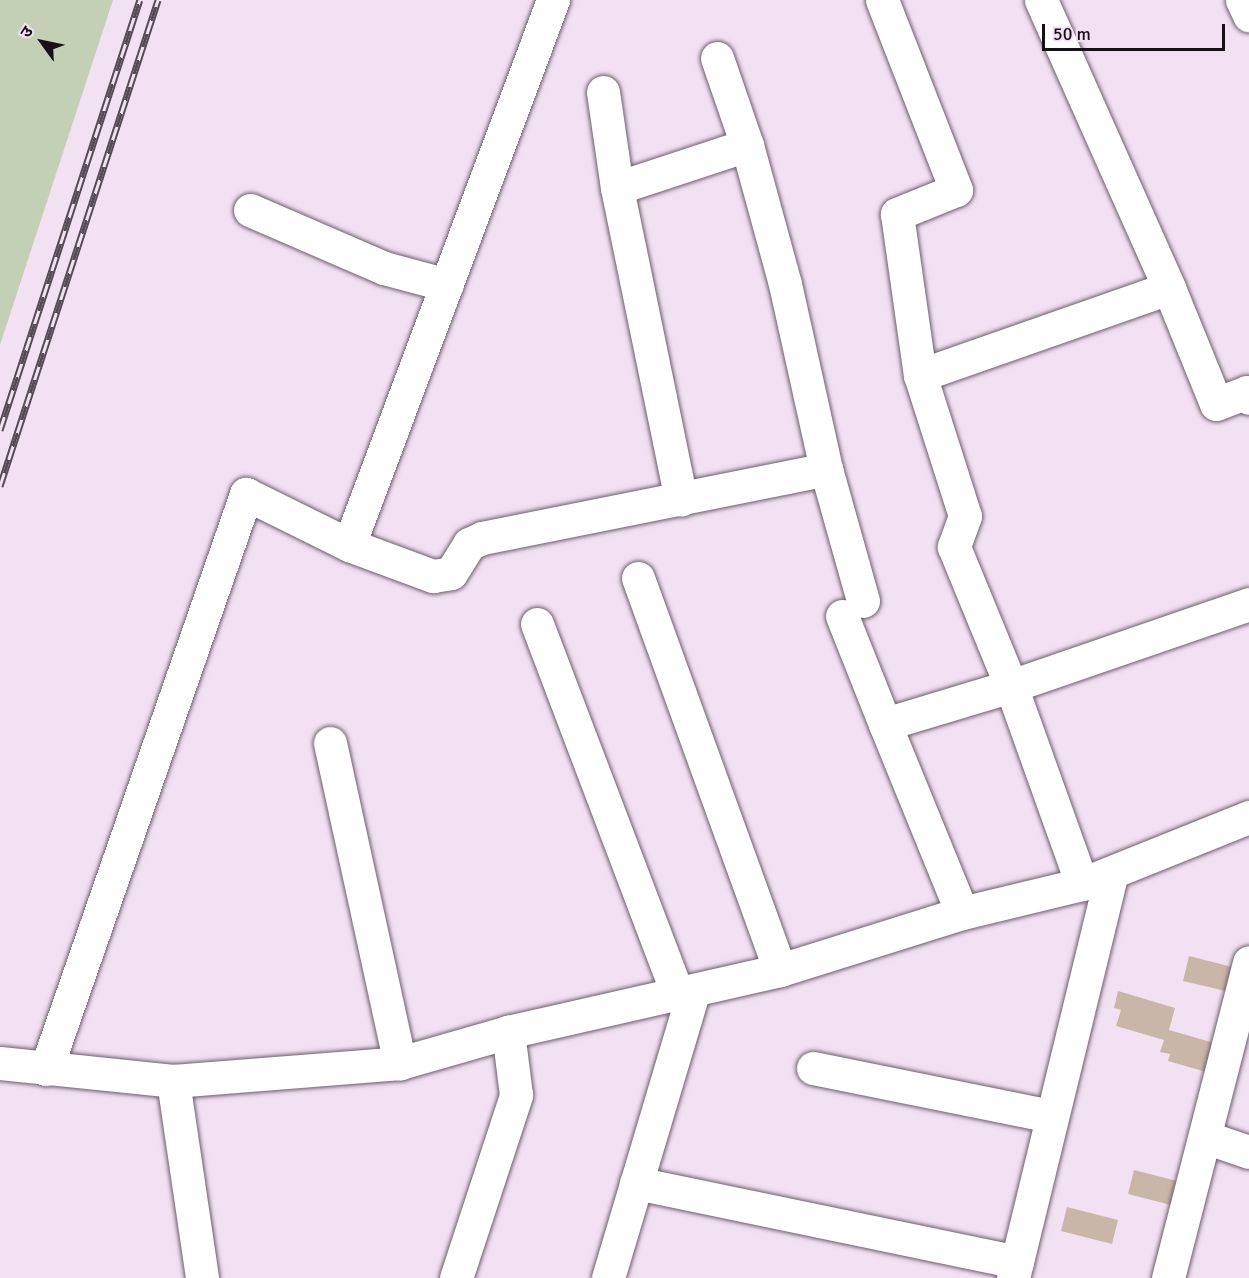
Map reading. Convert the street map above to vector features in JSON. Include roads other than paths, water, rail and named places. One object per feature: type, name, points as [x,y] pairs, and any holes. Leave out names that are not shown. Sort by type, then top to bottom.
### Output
[{"type":"street","points":[[349,544],[553,0]]},
{"type":"street","points":[[636,1183],[1015,1270],[1050,1116],[1096,880],[1011,686],[954,548],[965,516],[920,375],[897,214],[956,190],[882,0]]},
{"type":"street","points":[[1041,0],[1169,288],[1216,404],[1247,392],[1249,398]]},
{"type":"street","points":[[1242,0],[1249,15]]},
{"type":"street","points":[[717,58],[747,145],[785,284],[826,469],[853,608],[885,724],[962,913]]},
{"type":"street","points":[[603,92],[617,188],[681,500]]},
{"type":"street","points":[[617,188],[747,145]]},
{"type":"street","points":[[250,210],[384,268],[447,285]]},
{"type":"street","points":[[920,375],[1169,288]]},
{"type":"street","points":[[46,1070],[246,494],[349,544],[433,576],[451,573],[469,544],[482,538],[681,500],[826,469]]},
{"type":"street","points":[[638,578],[780,970]]},
{"type":"street","points":[[885,724],[1011,686],[1249,604]]},
{"type":"street","points":[[537,624],[685,994],[636,1183],[608,1278]]},
{"type":"street","points":[[330,743],[400,1063]]},
{"type":"street","points":[[0,1063],[46,1070],[173,1081],[400,1063],[508,1032],[685,994],[780,970],[962,913],[1096,880],[1249,817]]},
{"type":"street","points":[[1168,1278],[1249,962]]},
{"type":"street","points":[[456,1278],[516,1095],[508,1032]]},
{"type":"street","points":[[813,1068],[1050,1116]]},
{"type":"street","points":[[173,1081],[202,1278]]},
{"type":"street","points":[[1205,1137],[1249,1152]]},
{"type":"railway","points":[[0,430],[140,0]]},
{"type":"railway","points":[[0,486],[158,0]]}]
